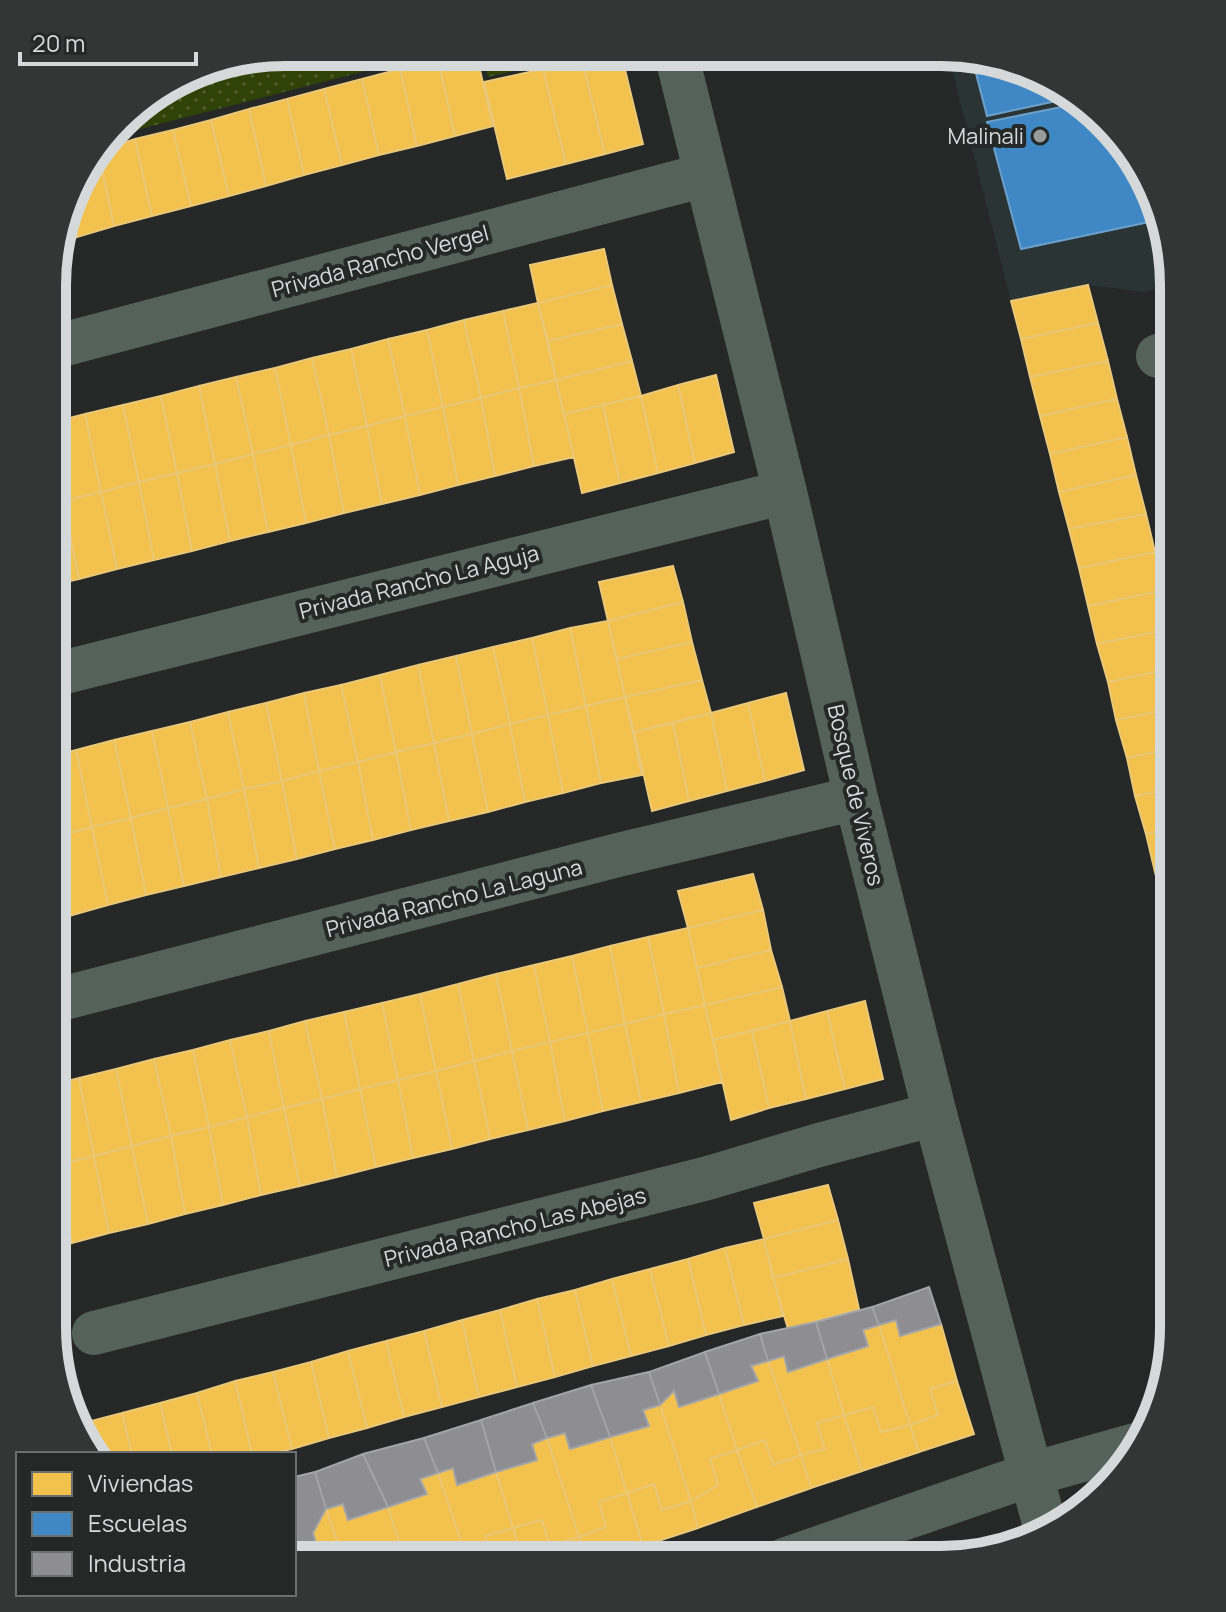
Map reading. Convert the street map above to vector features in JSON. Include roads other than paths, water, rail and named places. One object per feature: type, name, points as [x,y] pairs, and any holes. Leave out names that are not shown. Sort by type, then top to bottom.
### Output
[{"type":"street","name":"Bosque de Viveros","points":[[679,66],[935,1114],[1043,1520]]},
{"type":"street","name":"Privada Rancho Vergel","points":[[66,344],[705,175]]},
{"type":"street","name":"Privada Rancho La Aguja","points":[[66,672],[785,492]]},
{"type":"street","name":"Privada Rancho La Laguna","points":[[66,998],[618,855],[856,798]]},
{"type":"street","name":"Privada Rancho Las Abejas","points":[[94,1333],[708,1178],[935,1114]]},
{"type":"street","points":[[824,1546],[1032,1474],[1123,1448]]},
{"type":"place","name":"Malinali","points":[[1040,136]]}]
